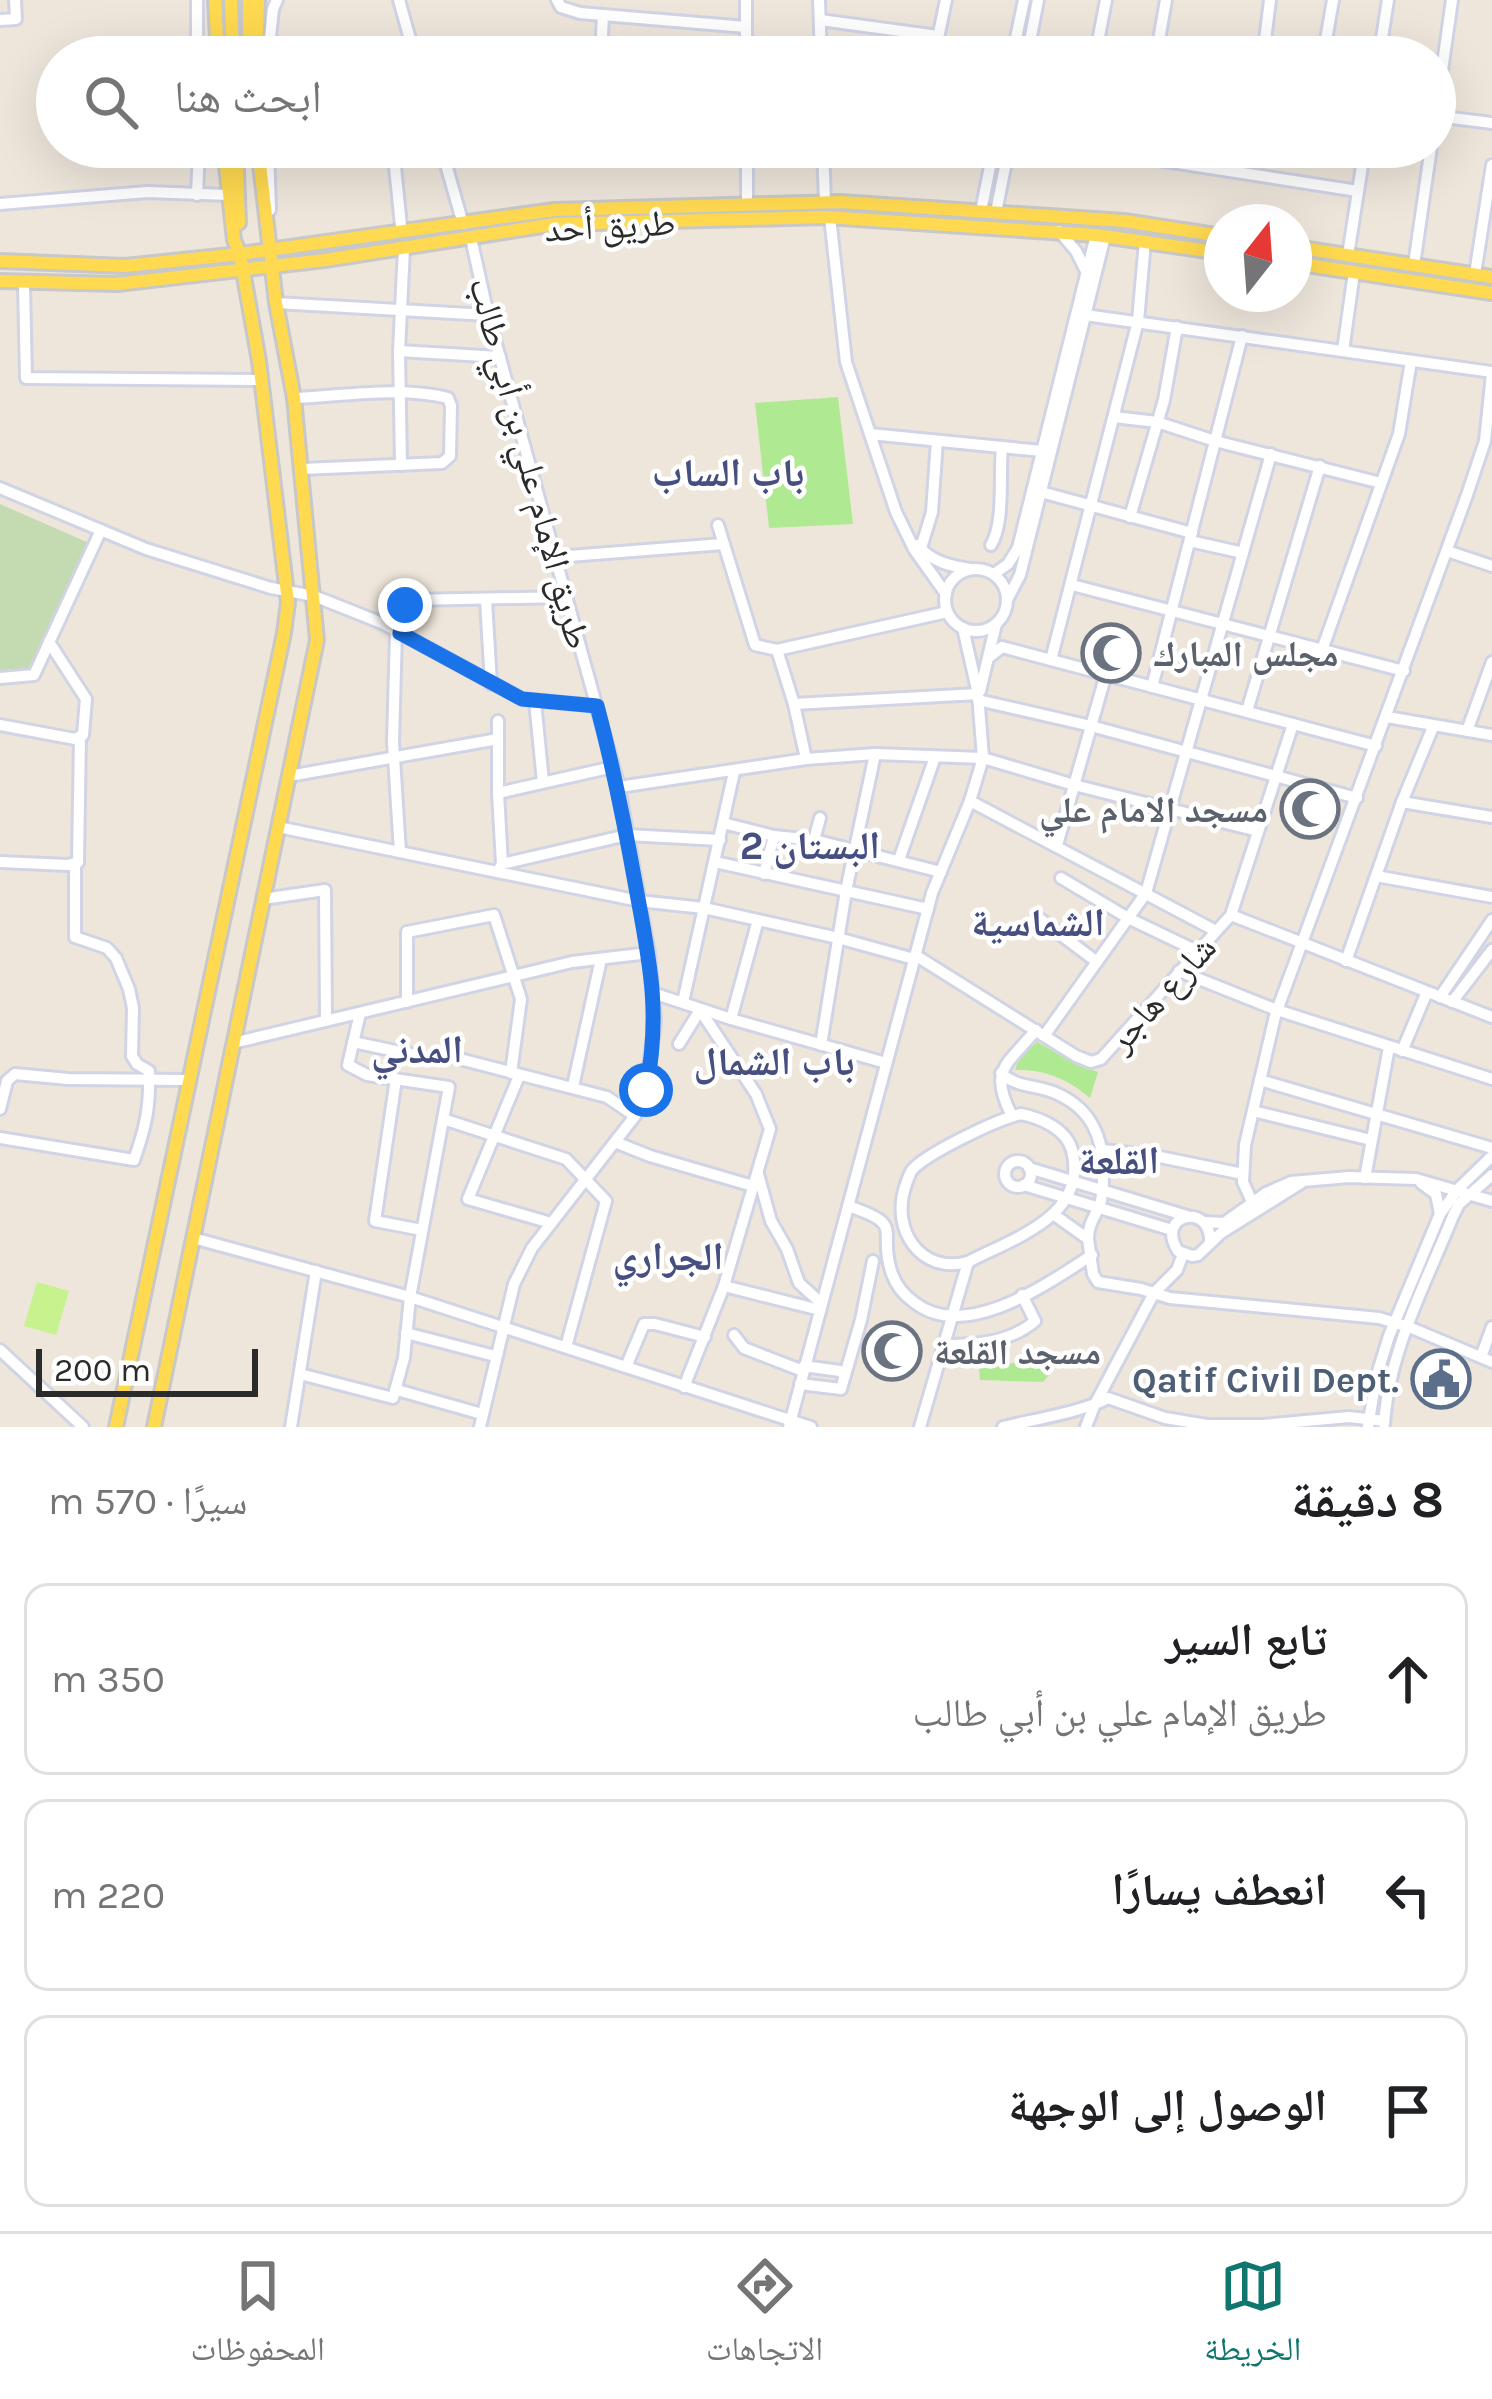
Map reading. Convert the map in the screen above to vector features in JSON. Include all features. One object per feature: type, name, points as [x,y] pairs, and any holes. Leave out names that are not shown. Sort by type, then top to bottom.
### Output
[{"type":"main road","points":[[215,0],[217,36]]},
{"type":"main road","points":[[231,0],[232,36]]},
{"type":"main road","points":[[249,0],[256,36]]},
{"type":"main road","points":[[258,0],[259,36]]},
{"type":"main road","points":[[226,168],[234,241],[240,254]]},
{"type":"main road","points":[[116,1427],[284,633],[287,592],[262,380],[242,271],[237,168]]},
{"type":"main road","points":[[154,1427],[316,640],[294,398],[276,304],[261,168]]},
{"type":"main road","name":"طريق أحد","points":[[0,261],[125,266],[554,210],[825,202],[1124,221],[1204,233]]},
{"type":"main road","name":"طريق أحد","points":[[0,281],[117,284],[242,271],[554,224],[830,218],[1101,235],[1204,250]]},
{"type":"main road","points":[[1312,250],[1492,277]]},
{"type":"main road","points":[[1312,266],[1492,293]]},
{"type":"street","points":[[0,20],[16,19],[14,0]]},
{"type":"street","points":[[197,0],[197,36]]},
{"type":"street","points":[[266,36],[277,0]]},
{"type":"street","points":[[399,0],[409,36]]},
{"type":"street","points":[[557,0],[562,7],[580,13],[746,27]]},
{"type":"street","points":[[746,0],[746,36]]},
{"type":"street","points":[[819,0],[820,36]]},
{"type":"street","points":[[820,20],[938,36],[946,0]]},
{"type":"street","points":[[1016,36],[1024,0]]},
{"type":"street","points":[[1031,36],[1038,0]]},
{"type":"street","points":[[1099,36],[1106,0]]},
{"type":"street","points":[[1160,36],[1166,0]]},
{"type":"street","points":[[1266,36],[1270,0]]},
{"type":"street","points":[[1327,36],[1333,0]]},
{"type":"street","points":[[1382,36],[1388,0]]},
{"type":"street","points":[[1447,36],[1452,0]]},
{"type":"street","points":[[602,36],[603,15]]},
{"type":"street","points":[[1456,119],[1492,122]]},
{"type":"street","points":[[1475,274],[1488,218],[1492,165]]},
{"type":"street","points":[[196,195],[198,168]]},
{"type":"street","points":[[269,168],[271,250]]},
{"type":"street","points":[[395,168],[405,231]]},
{"type":"street","points":[[447,168],[463,224]]},
{"type":"street","points":[[747,168],[747,204]]},
{"type":"street","points":[[824,168],[825,202]]},
{"type":"street","points":[[989,212],[992,168]]},
{"type":"street","points":[[989,212],[1003,168]]},
{"type":"street","points":[[1211,168],[1358,191]]},
{"type":"street","points":[[1348,255],[1362,168]]},
{"type":"street","points":[[1414,265],[1428,168]]},
{"type":"street","points":[[0,204],[147,192],[228,195]]},
{"type":"street","points":[[830,218],[846,362],[896,512],[914,549],[946,595]]},
{"type":"street","points":[[1059,232],[1087,273]]},
{"type":"street","points":[[994,574],[1018,548],[1087,273],[1101,235]]},
{"type":"street","points":[[970,569],[957,576],[946,595],[946,612],[963,628],[980,631],[1003,617],[1020,575],[1101,235]]},
{"type":"street","name":"طريق الإمام علي بن أبي طالب","points":[[471,238],[619,788],[649,952],[655,1021],[646,1090],[634,1116],[532,1248],[514,1284],[481,1420]]},
{"type":"street","points":[[1051,660],[1138,321],[1145,241]]},
{"type":"street","points":[[400,465],[404,248]]},
{"type":"street","points":[[1343,351],[1354,272]]},
{"type":"street","points":[[24,284],[26,379],[262,380]]},
{"type":"street","points":[[276,304],[488,315]]},
{"type":"street","points":[[1085,315],[1492,373],[1484,441],[1447,551],[1277,1010],[1245,1145],[1245,1191],[1253,1204]]},
{"type":"street","points":[[1130,518],[1164,400],[1177,327]]},
{"type":"street","points":[[1152,687],[1242,336]]},
{"type":"street","points":[[399,351],[500,357]]},
{"type":"street","points":[[1322,650],[1399,434],[1411,361]]},
{"type":"street","points":[[294,398],[440,396],[448,398],[451,406],[450,455],[442,463],[302,469]]},
{"type":"street","points":[[1114,416],[1157,422],[1381,483]]},
{"type":"street","points":[[870,434],[1042,452]]},
{"type":"street","points":[[921,548],[932,512],[937,441]]},
{"type":"street","points":[[991,545],[999,514],[1002,447]]},
{"type":"street","points":[[1012,1116],[1000,1090],[1001,1072],[1040,1033],[1146,893],[1271,454]]},
{"type":"street","points":[[1247,711],[1320,466]]},
{"type":"street","points":[[0,488],[146,549],[314,596],[398,632],[522,699],[597,706]]},
{"type":"street","points":[[1041,492],[1243,553]]},
{"type":"street","points":[[896,512],[924,553],[946,565],[994,574],[1004,585],[1007,600]]},
{"type":"street","points":[[718,524],[755,645],[777,650],[946,612]]},
{"type":"street","points":[[0,678],[34,675],[100,530]]},
{"type":"street","points":[[556,557],[723,544]]},
{"type":"street","points":[[1447,551],[1492,566]]},
{"type":"street","points":[[1072,585],[1404,671]]},
{"type":"street","points":[[400,852],[394,758],[398,632],[405,605],[410,600],[567,597]]},
{"type":"street","points":[[486,600],[490,684]]},
{"type":"street","points":[[978,697],[996,624]]},
{"type":"street","points":[[790,1425],[928,909],[983,758],[978,697],[963,628]]},
{"type":"street","points":[[0,725],[75,739],[83,735],[86,699],[49,642]]},
{"type":"street","points":[[988,658],[1002,647],[1376,746]]},
{"type":"street","points":[[777,650],[806,759]]},
{"type":"street","points":[[1467,731],[1492,662]]},
{"type":"street","points":[[1057,845],[1106,674]]},
{"type":"street","points":[[794,704],[978,697],[1357,798]]},
{"type":"street","points":[[535,700],[543,782]]},
{"type":"street","points":[[1387,717],[1492,734]]},
{"type":"street","points":[[498,722],[500,868],[627,835],[719,840]]},
{"type":"street","name":"شارع هاجر","points":[[278,827],[500,868],[639,901],[704,908],[915,957],[1091,1062],[1101,1059],[1231,915],[1293,724]]},
{"type":"street","points":[[1346,961],[1433,727]]},
{"type":"street","points":[[0,1138],[134,1160],[151,1100],[149,1071],[132,1056],[133,1008],[116,958],[107,948],[75,937],[80,736]]},
{"type":"street","points":[[289,776],[498,740]]},
{"type":"street","points":[[821,1045],[875,754]]},
{"type":"street","points":[[619,788],[806,759],[875,754],[983,758],[1258,831]]},
{"type":"street","points":[[899,860],[934,757]]},
{"type":"street","points":[[497,793],[613,767]]},
{"type":"street","points":[[682,1001],[734,772]]},
{"type":"street","points":[[970,801],[1216,932]]},
{"type":"street","points":[[1402,802],[1492,817]]},
{"type":"street","points":[[814,841],[820,818]]},
{"type":"street","points":[[723,823],[941,872]]},
{"type":"street","points":[[764,874],[774,836]]},
{"type":"street","points":[[0,862],[78,862]]},
{"type":"street","points":[[715,862],[928,909]]},
{"type":"street","points":[[1376,876],[1492,897]]},
{"type":"street","points":[[1061,878],[1128,918],[1198,951]]},
{"type":"street","points":[[263,899],[325,890],[326,1021]]},
{"type":"street","points":[[407,1001],[407,932],[494,915],[521,999],[515,1074],[468,1199],[550,1223]]},
{"type":"street","points":[[1231,915],[1492,1017]]},
{"type":"street","points":[[1040,919],[1097,962]]},
{"type":"street","points":[[730,1019],[758,920]]},
{"type":"street","points":[[1365,1178],[1376,1113],[1396,1049],[1440,997],[1492,920]]},
{"type":"street","points":[[1440,997],[1492,950]]},
{"type":"street","points":[[233,1043],[572,962],[649,952]]},
{"type":"street","points":[[573,1087],[601,959]]},
{"type":"street","points":[[1180,971],[1277,1010],[1492,1079]]},
{"type":"street","points":[[653,994],[886,1064]]},
{"type":"street","points":[[679,1044],[700,1010]]},
{"type":"street","points":[[684,1387],[724,1286],[770,1129],[757,1094],[700,1010]]},
{"type":"street","points":[[300,1374],[395,1396],[449,1087],[367,1075],[348,1065],[360,1012]]},
{"type":"street","points":[[353,1042],[424,1057]]},
{"type":"street","points":[[448,1056],[607,1096],[634,1116]]},
{"type":"street","points":[[1001,1072],[1008,1080],[1075,1103],[1090,1119],[1103,1150],[1103,1191],[1088,1228],[1098,1282],[1154,1297],[1378,1318],[1486,1360],[1492,1328]]},
{"type":"street","points":[[0,1109],[7,1081],[15,1074],[188,1079]]},
{"type":"street","points":[[396,1079],[375,1221],[422,1230]]},
{"type":"street","points":[[1260,1080],[1492,1152],[1464,1191],[1440,1214],[1394,1324],[1376,1378],[1368,1423]]},
{"type":"street","points":[[1253,1111],[1371,1140]]},
{"type":"street","points":[[1012,1116],[1038,1118],[1071,1144],[1075,1169],[1068,1198],[1045,1222],[968,1262],[958,1265],[926,1258],[901,1224],[900,1206],[911,1171],[951,1144],[1012,1116]]},
{"type":"street","points":[[443,1119],[566,1159],[606,1201],[566,1347]]},
{"type":"street","points":[[615,1142],[650,1156],[755,1180]]},
{"type":"street","points":[[1103,1150],[1243,1174]]},
{"type":"street","points":[[1016,1161],[1029,1168],[1031,1176],[1019,1188],[1005,1179],[1005,1171],[1016,1161]]},
{"type":"street","points":[[1029,1168],[1205,1222],[1224,1223],[1266,1193],[1304,1181],[1416,1179],[1492,1201]]},
{"type":"street","points":[[1004,1427],[1094,1406],[1108,1398],[1166,1418],[1214,1426],[1349,1417],[1384,1424],[1394,1365],[1453,1216],[1464,1191],[1492,1175]]},
{"type":"street","points":[[1416,1179],[1436,1194],[1440,1214]]},
{"type":"street","points":[[755,1180],[799,1282],[820,1307]]},
{"type":"street","points":[[1154,1297],[1210,1243],[1304,1181]]},
{"type":"street","points":[[1024,1185],[1172,1230]]},
{"type":"street","points":[[848,1206],[883,1221],[891,1273],[910,1300],[952,1318],[976,1315],[1022,1295],[1092,1255]]},
{"type":"street","points":[[1053,1214],[1088,1239]]},
{"type":"street","points":[[1187,1216],[1172,1230],[1174,1246],[1183,1254],[1198,1255]]},
{"type":"street","points":[[1205,1222],[1210,1243]]},
{"type":"street","points":[[193,1238],[502,1325],[790,1425],[811,1427]]},
{"type":"street","points":[[1086,1427],[1154,1297],[1177,1270],[1183,1254]]},
{"type":"street","points":[[734,1334],[744,1348],[802,1374],[840,1371],[844,1375],[873,1261]]},
{"type":"street","points":[[920,1427],[968,1262]]},
{"type":"street","points":[[291,1427],[316,1271]]},
{"type":"street","points":[[724,1286],[820,1307]]},
{"type":"street","points":[[944,1345],[993,1342],[1028,1328],[1034,1321],[1022,1295]]},
{"type":"street","points":[[626,1367],[644,1324],[705,1337]]},
{"type":"street","points":[[406,1333],[495,1356]]},
{"type":"street","points":[[0,1350],[83,1427]]},
{"type":"street","points":[[397,1390],[481,1420]]},
{"type":"green space","points":[[838,397],[853,524],[769,528],[755,403]]},
{"type":"green space","points":[[0,504],[89,543],[23,677],[0,671]]},
{"type":"green space","points":[[1037,1042],[1098,1072],[1090,1098],[1055,1076],[1015,1070],[1019,1059]]},
{"type":"green space","points":[[37,1282],[69,1291],[56,1335],[24,1326]]},
{"type":"green space","points":[[1035,1353],[1062,1360],[1043,1382],[980,1380],[979,1369],[1019,1362]]},
{"type":"place","name":"مجلس المبارك","points":[[1111,653]]},
{"type":"place","name":"مسجد الامام علي","points":[[1310,809]]},
{"type":"place","name":"مسجد القلعة","points":[[892,1351]]},
{"type":"place","name":"Qatif Civil Dept.","points":[[1441,1379]]},
{"type":"district","name":"باب الساب","points":[[728,472]]},
{"type":"district","name":"البستان 2","points":[[810,845]]},
{"type":"district","name":"الشماسية","points":[[1038,922]]},
{"type":"district","name":"المدني","points":[[417,1049]]},
{"type":"district","name":"باب الشمال","points":[[774,1061]]},
{"type":"district","name":"القلعة","points":[[1119,1160]]},
{"type":"district","name":"الجراري","points":[[668,1256]]},
{"type":"route","points":[[405,605],[400,633],[490,684],[522,699],[597,706],[619,788],[649,952],[655,1021],[646,1090]]}]
